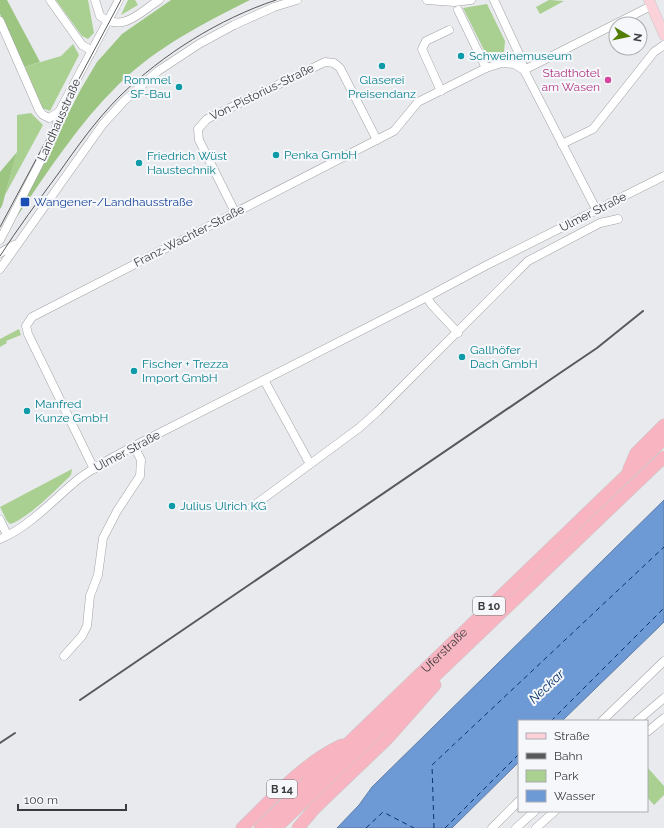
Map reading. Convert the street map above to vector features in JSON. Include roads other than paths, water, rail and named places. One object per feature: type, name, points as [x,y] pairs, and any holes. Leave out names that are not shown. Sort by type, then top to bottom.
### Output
[{"type":"highway","name":"B 10","points":[[627,474],[636,453],[664,424]]},
{"type":"highway","name":"Uferstraße","points":[[260,828],[664,439]]},
{"type":"highway","name":"Uferstraße","points":[[276,828],[659,464],[664,457]]},
{"type":"highway","points":[[298,828],[311,812],[397,729],[431,690],[461,651]]},
{"type":"highway","name":"B 14","points":[[242,828],[282,789],[325,753],[351,740]]},
{"type":"main road","points":[[650,3],[664,35]]},
{"type":"street","points":[[50,0],[82,45],[92,51]]},
{"type":"street","points":[[95,0],[100,16],[107,21],[118,24],[127,22],[159,0]]},
{"type":"street","name":"Landhausstraße","points":[[0,240],[55,133],[59,112],[119,0]]},
{"type":"street","points":[[0,269],[103,124],[129,96],[158,71],[199,44],[234,25],[267,10],[297,0]]},
{"type":"street","points":[[427,0],[436,0]]},
{"type":"street","points":[[433,0],[454,2],[471,0]]},
{"type":"street","points":[[494,0],[520,56],[524,70],[597,211]]},
{"type":"street","points":[[524,70],[650,3]]},
{"type":"street","points":[[458,10],[486,68]]},
{"type":"street","points":[[0,21],[39,110],[43,115],[49,118],[59,112]]},
{"type":"street","points":[[441,91],[422,49],[426,41],[449,30]]},
{"type":"street","points":[[562,144],[593,129],[654,52],[664,45]]},
{"type":"street","name":"Von-Pistorius-Straße","points":[[235,212],[199,140],[198,129],[207,119],[325,62],[334,63],[340,68],[377,140]]},
{"type":"street","name":"Franz-Wachter-Straße","points":[[94,468],[28,334],[26,326],[32,317],[394,131],[418,102],[486,68],[502,63],[514,64],[524,70]]},
{"type":"street","name":"Ulmer Straße","points":[[4,537],[37,515],[94,468],[134,446],[664,176]]},
{"type":"street","name":"Ulmer Straße","points":[[252,507],[359,428],[458,333],[528,261],[575,234],[600,223],[618,219]]},
{"type":"street","points":[[0,253],[18,243]]},
{"type":"street","points":[[521,248],[528,261]]},
{"type":"street","points":[[427,297],[431,304],[458,333]]},
{"type":"street","points":[[264,380],[310,464]]},
{"type":"street","points":[[64,656],[82,636],[87,626],[90,596],[98,575],[103,538],[117,511],[140,476],[141,460],[134,446]]},
{"type":"street","points":[[0,520],[4,537]]},
{"type":"street","points":[[603,720],[664,661]]},
{"type":"street","points":[[639,720],[664,698]]},
{"type":"street","points":[[648,731],[664,718]]},
{"type":"street","points":[[492,828],[518,802]]},
{"type":"street","points":[[516,828],[535,812]]},
{"type":"street","points":[[536,828],[554,812]]},
{"type":"water","name":"Neckar","points":[[664,500],[664,622],[563,720],[518,720],[518,763],[452,828],[337,828],[359,805],[372,787]]},
{"type":"tram line","points":[[0,227],[121,0]]},
{"type":"tram line","points":[[0,256],[80,144],[95,124],[120,96],[154,66],[193,39],[234,17],[276,0]]},
{"type":"railway","points":[[80,700],[597,348],[643,311]]},
{"type":"railway","points":[[0,743],[15,733]]},
{"type":"place","name":"Schweinemuseum","points":[[461,56]]},
{"type":"place","name":"Glaserei Preisendanz","points":[[382,66]]},
{"type":"place","name":"Stadthotel am Wasen","points":[[608,80]]},
{"type":"place","name":"Rommel SF-Bau","points":[[179,87]]},
{"type":"place","name":"Penka GmbH","points":[[276,155]]},
{"type":"place","name":"Friedrich Wüst Haustechnik","points":[[139,163]]},
{"type":"place","name":"Wangener-/Landhausstraße","points":[[25,202]]},
{"type":"place","name":"Gallhöfer Dach GmbH","points":[[462,357]]},
{"type":"place","name":"Fischer + Trezza Import GmbH","points":[[134,371]]},
{"type":"place","name":"Manfred Kunze GmbH","points":[[27,411]]},
{"type":"place","name":"Julius Ulrich KG","points":[[172,506]]}]
